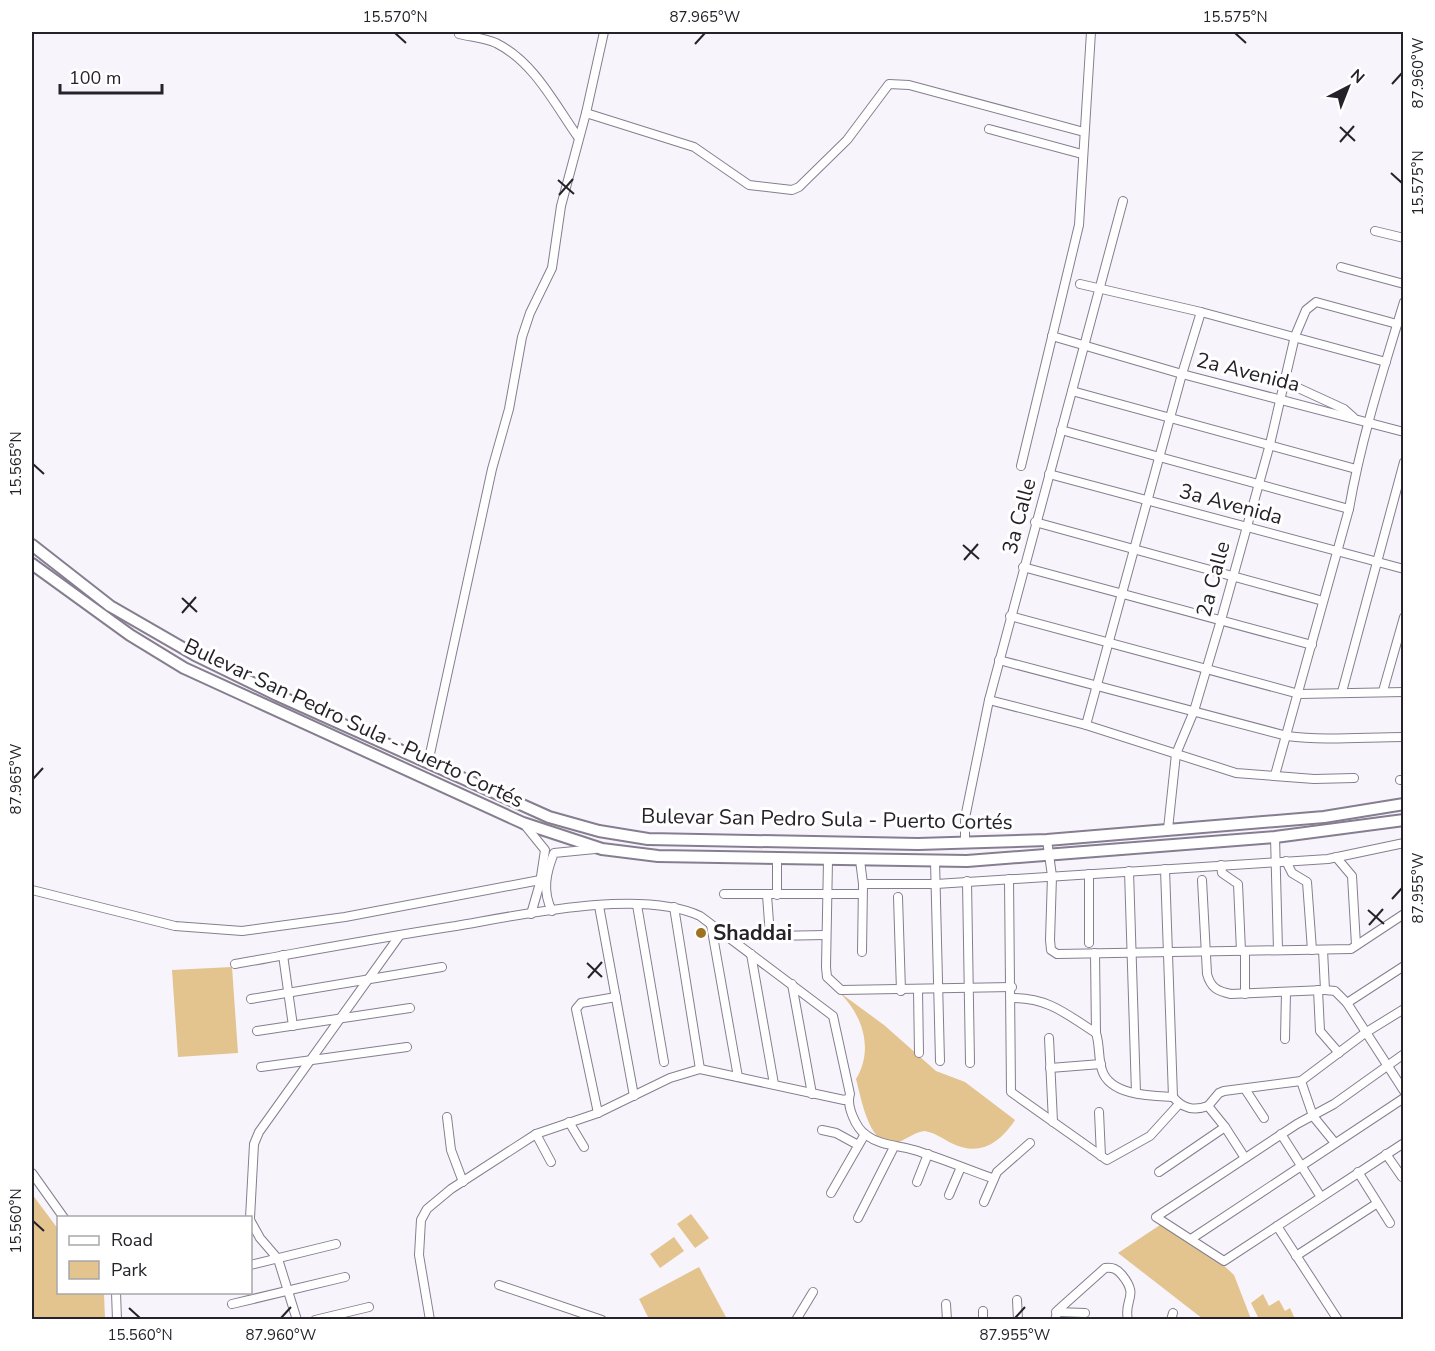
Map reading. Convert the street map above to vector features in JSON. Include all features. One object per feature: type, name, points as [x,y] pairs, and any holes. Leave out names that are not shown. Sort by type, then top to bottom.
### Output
[{"type":"highway","name":"Bulevar San Pedro Sula - Puerto Cortés","points":[[32,545],[94,595],[162,637],[240,679],[549,817],[599,831],[648,839],[965,843],[1047,840],[1324,817],[1404,804]]},
{"type":"highway","name":"Bulevar San Pedro Sula - Puerto Cortés","points":[[32,564],[130,635],[184,668],[523,823],[602,849],[658,856],[828,860],[935,861],[1049,857],[1275,837],[1404,820]]},
{"type":"highway","points":[[333,737],[342,735],[372,748],[375,743],[368,736]]},
{"type":"highway","points":[[384,760],[377,753],[378,748],[419,765],[428,763]]},
{"type":"street","points":[[428,763],[492,470],[509,409],[522,337],[530,313],[552,268],[561,206],[586,113],[604,32]]},
{"type":"street","points":[[1021,466],[1079,225],[1083,197],[1082,154],[1091,32]]},
{"type":"street","points":[[459,34],[495,43],[527,68],[545,86],[578,137]]},
{"type":"street","points":[[586,113],[694,147],[749,185],[792,190],[799,187],[847,140],[889,84],[909,85],[1084,132]]},
{"type":"street","points":[[989,129],[1082,154]]},
{"type":"street","name":"3a Calle","points":[[965,843],[965,818],[988,700],[1123,201]]},
{"type":"street","points":[[1375,231],[1404,238]]},
{"type":"street","points":[[1341,267],[1404,284]]},
{"type":"street","points":[[1080,284],[1201,312],[1386,362]]},
{"type":"street","name":"2a Calle","points":[[1168,829],[1176,754],[1194,711],[1221,620],[1270,444],[1294,336],[1306,310],[1316,302],[1397,324]]},
{"type":"street","points":[[1275,775],[1349,509],[1368,423],[1404,302]]},
{"type":"street","points":[[1086,725],[1201,312]]},
{"type":"street","name":"2a Avenida","points":[[1052,336],[1182,374],[1404,432]]},
{"type":"street","points":[[1283,381],[1344,409],[1353,417]]},
{"type":"street","points":[[1072,392],[1356,469]]},
{"type":"street","points":[[1062,430],[1349,509]]},
{"type":"street","points":[[1342,692],[1404,462]]},
{"type":"street","name":"3a Avenida","points":[[1049,474],[1404,569]]},
{"type":"street","points":[[1035,522],[1323,601]]},
{"type":"street","points":[[1023,567],[1312,645]]},
{"type":"street","points":[[1010,616],[1299,693],[1404,692]]},
{"type":"street","points":[[1383,691],[1404,617]]},
{"type":"street","points":[[999,660],[1287,736],[1318,739],[1404,736]]},
{"type":"street","points":[[988,700],[1086,725],[1236,773],[1314,779],[1354,778]]},
{"type":"street","points":[[523,823],[544,850],[540,880],[531,914]]},
{"type":"street","points":[[1275,837],[1278,950]]},
{"type":"street","points":[[1047,840],[1052,876],[1051,950],[1057,954],[1350,949],[1404,914]]},
{"type":"street","points":[[863,884],[936,884],[1286,861],[1336,857],[1404,843]]},
{"type":"street","points":[[552,911],[545,897],[546,882],[554,853],[602,849]]},
{"type":"street","points":[[1336,857],[1352,876],[1356,945]]},
{"type":"street","points":[[777,859],[777,895]]},
{"type":"street","points":[[828,860],[827,977],[841,990],[901,991],[1012,987]]},
{"type":"street","points":[[860,860],[863,884],[861,894],[862,952]]},
{"type":"street","points":[[935,861],[940,989],[940,1062]]},
{"type":"street","points":[[1286,861],[1292,873],[1307,882],[1312,950]]},
{"type":"street","points":[[1221,865],[1222,873],[1238,884],[1245,994]]},
{"type":"street","points":[[1165,869],[1173,1097],[1179,1104],[1192,1108],[1208,1106],[1219,1093],[1301,1081],[1365,1033],[1404,1009]]},
{"type":"street","points":[[1129,871],[1136,1093]]},
{"type":"street","points":[[1089,874],[1089,943]]},
{"type":"street","points":[[1009,879],[1012,987],[1009,1087],[1016,1096],[1107,1160],[1150,1136],[1179,1104]]},
{"type":"street","points":[[32,890],[175,926],[242,931],[345,917],[540,880]]},
{"type":"street","points":[[1203,880],[1205,951],[1210,984],[1218,991],[1245,994],[1335,991],[1347,1003],[1404,1091]]},
{"type":"street","points":[[967,881],[970,1063]]},
{"type":"street","points":[[724,894],[861,894]]},
{"type":"street","points":[[767,895],[770,936],[826,935]]},
{"type":"street","points":[[898,897],[901,991]]},
{"type":"street","points":[[637,905],[664,1062]]},
{"type":"street","points":[[599,906],[634,1096]]},
{"type":"street","points":[[235,964],[552,911],[599,906],[674,907],[694,914],[711,925],[833,1016],[850,1094],[848,1099],[854,1118],[865,1134],[894,1147],[928,1154],[992,1178]]},
{"type":"street","points":[[674,907],[700,1070]]},
{"type":"street","points":[[711,925],[738,1077]]},
{"type":"street","points":[[250,1216],[254,1144],[266,1118],[400,935]]},
{"type":"street","points":[[1323,950],[1320,1031],[1339,1053]]},
{"type":"street","points":[[1095,953],[1096,1033],[1103,1073],[1121,1089],[1173,1097]]},
{"type":"street","points":[[751,954],[774,1084]]},
{"type":"street","points":[[284,955],[293,1026]]},
{"type":"street","points":[[1347,1003],[1404,966]]},
{"type":"street","points":[[251,999],[442,967]]},
{"type":"street","points":[[792,984],[812,1094]]},
{"type":"street","points":[[918,990],[919,1053]]},
{"type":"street","points":[[1285,1040],[1286,992]]},
{"type":"street","points":[[598,1113],[576,1009],[581,1003],[616,997]]},
{"type":"street","points":[[1012,998],[1028,998],[1053,1004],[1096,1033]]},
{"type":"street","points":[[257,1031],[410,1008]]},
{"type":"street","points":[[1049,1038],[1053,1122]]},
{"type":"street","points":[[261,1067],[407,1047]]},
{"type":"street","points":[[1404,1054],[1334,1104],[1281,1134],[1156,1215],[1157,1218],[1224,1261],[1404,1143]]},
{"type":"street","points":[[1050,1068],[1101,1064]]},
{"type":"street","points":[[430,1320],[419,1255],[421,1220],[436,1200],[536,1134],[598,1113],[670,1078],[700,1070],[774,1084],[812,1094],[848,1099]]},
{"type":"street","points":[[1301,1081],[1313,1116],[1335,1143]]},
{"type":"street","points":[[1245,1089],[1264,1118]]},
{"type":"street","points":[[1191,1239],[1404,1098]]},
{"type":"street","points":[[1208,1106],[1245,1158]]},
{"type":"street","points":[[1099,1112],[1101,1156]]},
{"type":"street","points":[[447,1117],[451,1150],[463,1182]]},
{"type":"street","points":[[569,1122],[584,1147]]},
{"type":"street","points":[[1159,1172],[1225,1128]]},
{"type":"street","points":[[822,1130],[836,1133],[858,1145]]},
{"type":"street","points":[[536,1134],[551,1162]]},
{"type":"street","points":[[831,1193],[865,1134]]},
{"type":"street","points":[[1281,1134],[1321,1197]]},
{"type":"street","points":[[984,1202],[992,1178],[1030,1143]]},
{"type":"street","points":[[858,1218],[894,1147]]},
{"type":"street","points":[[917,1182],[928,1154]]},
{"type":"street","points":[[1386,1154],[1402,1177]]},
{"type":"street","points":[[949,1195],[961,1167]]},
{"type":"street","points":[[1358,1172],[1390,1223]]},
{"type":"street","points":[[32,1173],[63,1216]]},
{"type":"street","points":[[1296,1256],[1376,1204]]},
{"type":"street","points":[[252,1223],[260,1238],[278,1259],[290,1290],[297,1320]]},
{"type":"street","points":[[1277,1226],[1338,1320]]},
{"type":"street","points":[[252,1265],[336,1244]]},
{"type":"street","points":[[1056,1316],[1105,1268],[1112,1267],[1131,1285],[1128,1320]]},
{"type":"street","points":[[232,1304],[345,1277]]},
{"type":"street","points":[[499,1285],[602,1320]]},
{"type":"street","points":[[797,1319],[813,1292]]},
{"type":"street","points":[[116,1294],[117,1320]]},
{"type":"street","points":[[1017,1300],[1018,1320]]},
{"type":"street","points":[[946,1304],[947,1320]]},
{"type":"street","points":[[315,1320],[369,1307]]},
{"type":"street","points":[[1056,1316],[1085,1313]]},
{"type":"green space","points":[[232,967],[238,1053],[178,1057],[172,970]]},
{"type":"green space","points":[[839,992],[884,1025],[936,1071],[965,1082],[1015,1120],[1009,1128],[995,1142],[971,1149],[925,1131],[894,1143],[885,1142],[878,1137],[868,1119],[856,1079],[864,1056],[863,1033],[854,1011]]},
{"type":"green space","points":[[32,1194],[57,1228],[57,1294],[104,1294],[105,1319],[32,1319]]},
{"type":"green space","points":[[691,1214],[709,1238],[695,1248],[677,1224]]},
{"type":"green space","points":[[1163,1223],[1218,1260],[1234,1275],[1251,1319],[1203,1319],[1118,1253]]},
{"type":"green space","points":[[674,1237],[684,1251],[660,1268],[650,1254]]},
{"type":"green space","points":[[699,1267],[727,1319],[649,1319],[639,1299]]},
{"type":"green space","points":[[1263,1294],[1269,1306],[1279,1300],[1285,1311],[1290,1308],[1295,1319],[1259,1319],[1251,1303]]},
{"type":"place","name":"Shaddai","points":[[701,933]]}]
